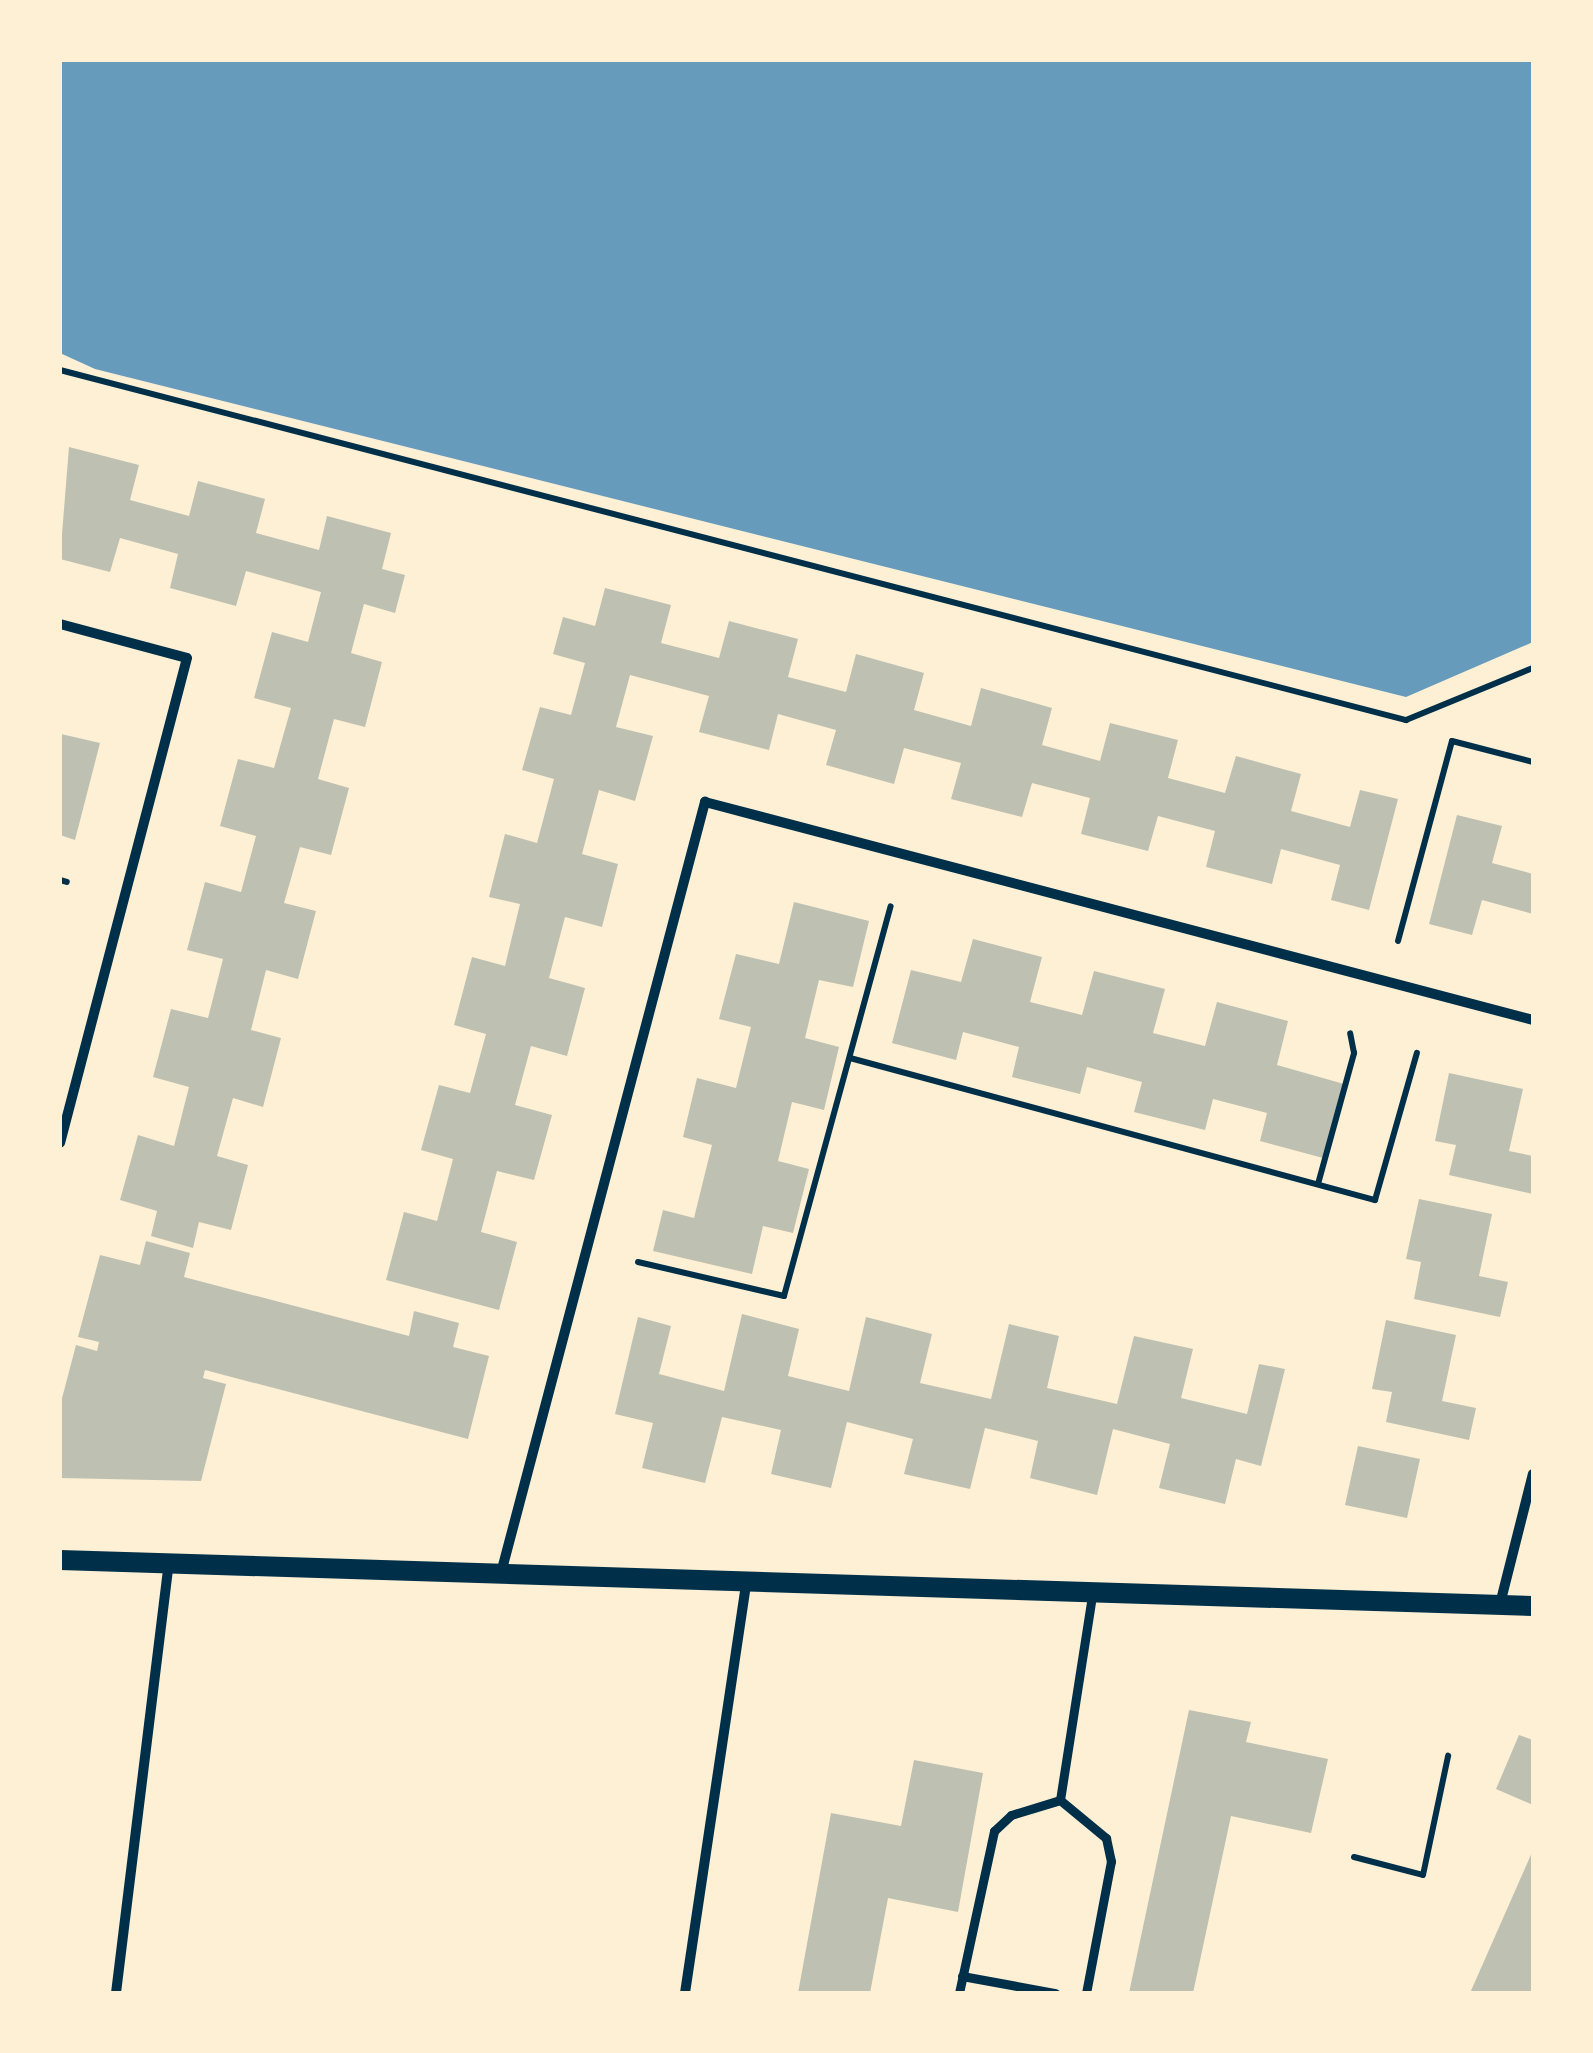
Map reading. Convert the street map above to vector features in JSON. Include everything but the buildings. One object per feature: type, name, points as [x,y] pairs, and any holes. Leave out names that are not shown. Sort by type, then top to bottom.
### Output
[{"type":"main road","points":[[60,1560],[170,1560],[1092,1595],[1533,1606]]},
{"type":"street","points":[[60,624],[187,658],[60,1144]]},
{"type":"street","points":[[501,1573],[705,802],[1533,1020]]},
{"type":"street","points":[[1500,1605],[1533,1474]]},
{"type":"street","points":[[116,1993],[170,1560]]},
{"type":"street","points":[[684,1993],[746,1582]]},
{"type":"street","points":[[1060,1800],[1092,1595]]},
{"type":"street","points":[[960,1993],[994,1832],[1011,1815],[1060,1800]]},
{"type":"street","points":[[1060,1800],[1106,1838],[1111,1861],[1086,1993]]},
{"type":"street","points":[[962,1976],[1055,1993]]},
{"type":"path","points":[[60,370],[1406,720],[1533,668]]},
{"type":"path","points":[[1398,941],[1452,741],[1533,762]]},
{"type":"path","points":[[638,1262],[784,1296],[892,906]]},
{"type":"path","points":[[1318,1184],[1354,1053],[1350,1033]]},
{"type":"path","points":[[850,1058],[1375,1200],[1417,1053]]},
{"type":"path","points":[[1354,1856],[1423,1875],[1448,1756]]},
{"type":"water","points":[[60,60],[1533,60],[1533,642],[1406,697],[95,369],[60,353]]}]
